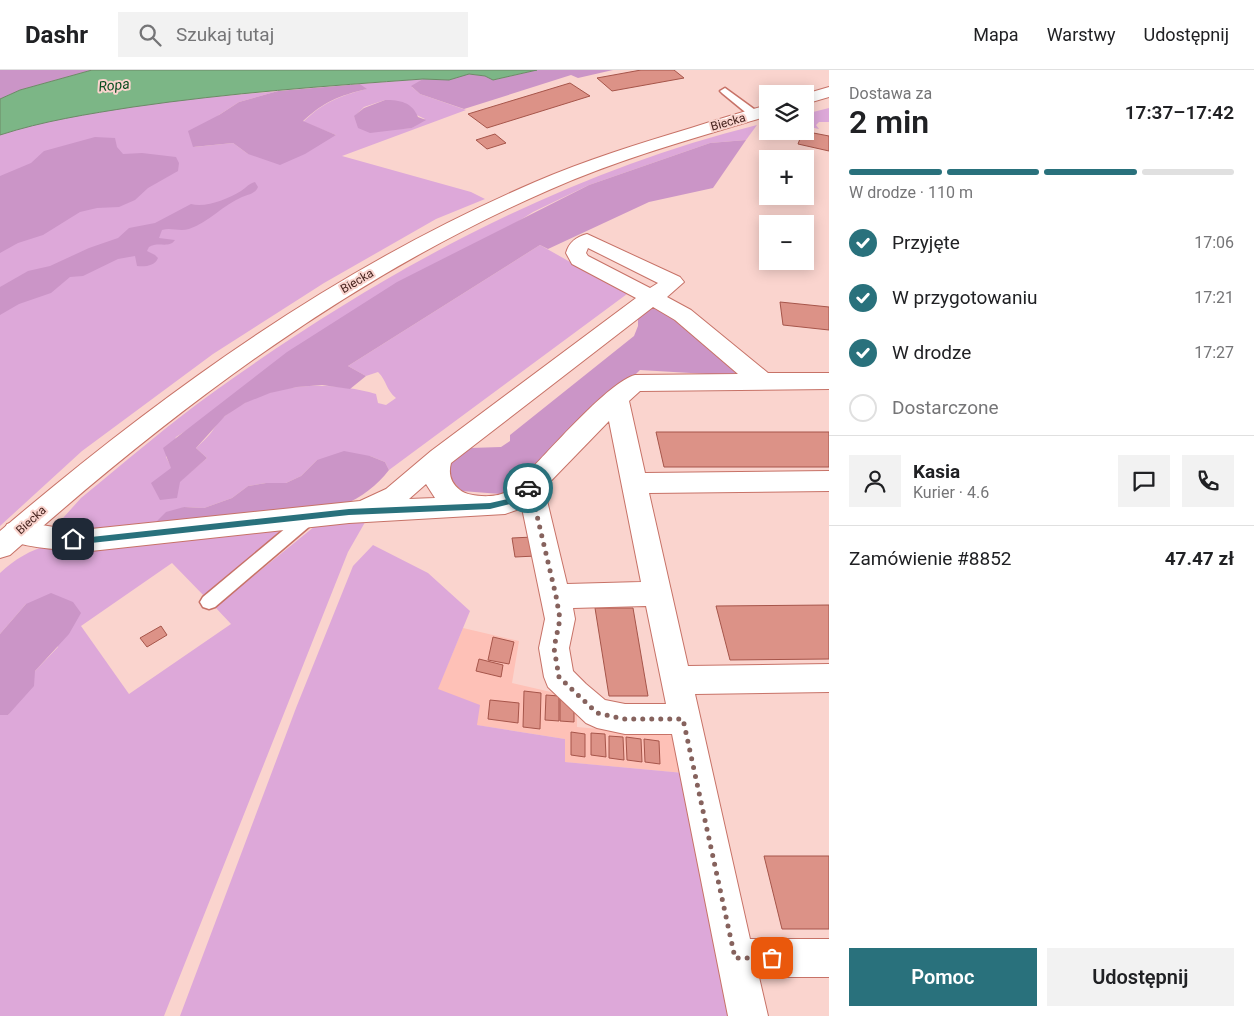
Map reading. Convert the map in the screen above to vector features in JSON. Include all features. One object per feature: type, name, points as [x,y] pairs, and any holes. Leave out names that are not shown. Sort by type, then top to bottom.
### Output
[{"type":"street","points":[[814,96],[829,92]]},
{"type":"street","name":"Biecka","points":[[9,540],[72,484],[216,372],[328,297],[445,231],[542,186],[624,155],[759,113]]},
{"type":"street","points":[[349,512],[365,509],[395,496],[440,458],[651,298],[683,315],[762,381]]},
{"type":"street","points":[[9,540],[54,538],[91,540],[349,512],[505,504],[515,500],[616,398],[635,383],[829,381]]},
{"type":"street","points":[[616,398],[656,594],[748,1016]]},
{"type":"street","points":[[440,458],[436,470],[440,486],[451,498],[468,507]]},
{"type":"street","points":[[633,483],[829,481]]},
{"type":"street","points":[[530,486],[560,619],[554,648],[559,677],[597,713],[624,719],[683,719]]},
{"type":"street","points":[[556,596],[656,594]]},
{"type":"street","points":[[675,680],[829,678]]},
{"type":"street","points":[[735,958],[829,958]]},
{"type":"lane","points":[[725,91],[759,111]]},
{"type":"lane","points":[[209,602],[311,516]]},
{"type":"shaded area","points":[[0,70],[92,70],[20,90],[0,99]]},
{"type":"shaded area","points":[[537,70],[613,70],[578,78],[571,75],[464,109],[420,94],[411,86],[423,79],[449,80],[468,74],[485,76],[494,80]]},
{"type":"shaded area","points":[[423,79],[412,87],[420,94],[466,110],[342,156],[471,192],[485,199],[436,219],[324,283],[213,354],[82,451],[0,526],[0,135],[67,117],[102,111],[173,101],[278,91],[239,102],[219,115],[194,147],[233,143],[248,154],[336,135],[303,122],[318,109],[332,101],[366,89],[360,84]],"holes":[[[385,100],[425,119],[412,128],[394,129],[354,117],[364,107]]]},
{"type":"shaded area","points":[[360,84],[367,89],[332,100],[303,121],[336,135],[305,154],[280,165],[248,154],[233,143],[193,147],[188,131],[239,102],[278,91]]},
{"type":"shaded area","points":[[385,100],[405,103],[412,108],[418,117],[426,120],[412,128],[370,133],[358,128],[354,116],[364,108]]},
{"type":"shaded area","points":[[829,108],[829,122],[819,122],[816,125],[819,129],[814,128],[814,112]]},
{"type":"shaded area","points":[[757,125],[746,140],[710,143],[589,185],[533,212],[176,437],[166,457],[179,482],[207,458],[196,448],[218,422],[241,405],[259,396],[278,390],[317,386],[337,387],[376,394],[378,403],[386,405],[396,398],[390,392],[378,372],[366,376],[348,366],[540,245],[627,294],[389,470],[385,462],[370,456],[317,460],[301,476],[286,483],[266,483],[248,486],[232,498],[204,508],[184,507],[150,528],[66,528],[63,518],[81,498],[147,443],[215,391],[341,307],[407,268],[474,232],[542,200],[612,171],[684,146]]},
{"type":"shaded area","points":[[95,137],[115,138],[117,147],[123,154],[142,153],[176,157],[179,163],[178,171],[148,188],[135,200],[119,207],[97,208],[80,212],[43,235],[18,243],[0,253],[0,176],[31,163],[44,151]]},
{"type":"shaded area","points":[[746,140],[713,188],[649,202],[548,249],[540,245],[348,366],[366,376],[350,389],[322,385],[297,387],[270,393],[245,403],[225,416],[196,448],[207,458],[180,482],[177,498],[160,500],[151,483],[171,468],[163,448],[287,352],[397,282],[589,185],[710,143]]},
{"type":"shaded area","points":[[255,182],[258,187],[253,192],[235,200],[196,226],[185,230],[162,230],[159,238],[175,240],[167,245],[152,245],[149,247],[147,251],[158,258],[152,264],[137,266],[135,256],[118,259],[83,276],[70,277],[51,293],[19,304],[0,315],[0,287],[28,271],[50,266],[89,248],[118,238],[129,228],[155,223],[191,204],[203,205],[223,200]]},
{"type":"shaded area","points":[[648,309],[662,309],[736,364],[741,376],[640,370],[512,495],[462,491],[444,472],[446,459],[470,448],[501,447],[510,441],[510,435],[634,336],[638,326],[638,316]]},
{"type":"shaded area","points":[[344,451],[370,456],[385,462],[389,470],[368,491],[344,505],[150,528],[166,512],[184,507],[204,508],[232,498],[248,486],[266,483],[286,483],[301,476],[317,460]]},
{"type":"shaded area","points":[[368,517],[348,552],[164,1016],[0,1016],[0,715],[8,715],[35,671],[58,647],[26,604],[0,634],[0,573],[11,563],[23,556],[50,545],[300,522],[207,599],[172,563],[81,626],[129,694],[231,624],[215,607],[320,522]]},
{"type":"shaded area","points":[[373,545],[428,573],[470,611],[438,689],[480,705],[477,725],[565,739],[565,762],[684,773],[734,1016],[180,1016],[296,708],[353,566]]},
{"type":"shaded area","points":[[51,593],[73,602],[81,613],[69,634],[35,671],[34,686],[8,715],[0,715],[0,634],[26,604]]},
{"type":"shaded area","points":[[463,628],[519,641],[512,683],[577,698],[577,727],[677,736],[684,773],[564,762],[565,739],[476,725],[437,690]]},
{"type":"water","name":"Ropa","points":[[92,70],[537,70],[493,80],[485,76],[469,74],[449,80],[423,79],[350,84],[169,102],[66,118],[0,135],[0,99],[20,90]]},
{"type":"building","points":[[641,70],[674,70],[684,78],[612,91],[597,78]]},
{"type":"building","points":[[570,83],[590,96],[487,128],[468,114]]},
{"type":"building","points":[[814,133],[829,136],[829,151],[798,144],[800,140],[814,140]]},
{"type":"building","points":[[495,134],[506,143],[487,149],[476,140]]},
{"type":"building","points":[[780,302],[829,307],[829,330],[783,325]]},
{"type":"building","points":[[656,432],[829,432],[829,467],[664,467]]},
{"type":"building","points":[[533,537],[536,556],[515,557],[512,538]]},
{"type":"building","points":[[829,605],[829,659],[730,660],[716,606]]},
{"type":"building","points":[[595,608],[633,608],[648,696],[609,696]]},
{"type":"building","points":[[161,626],[167,635],[147,647],[140,638]]},
{"type":"building","points":[[493,637],[514,642],[509,664],[488,660]]},
{"type":"building","points":[[479,659],[503,665],[501,677],[476,671]]},
{"type":"building","points":[[524,691],[541,693],[540,729],[523,727]]},
{"type":"building","points":[[546,695],[559,696],[559,721],[545,720]]},
{"type":"building","points":[[560,699],[574,701],[574,722],[560,721]]},
{"type":"building","points":[[490,700],[519,703],[518,723],[488,719]]},
{"type":"building","points":[[571,732],[585,734],[585,757],[571,755]]},
{"type":"building","points":[[591,733],[605,734],[606,757],[591,755]]},
{"type":"building","points":[[609,736],[623,737],[624,760],[609,758]]},
{"type":"building","points":[[626,737],[641,739],[642,762],[627,760]]},
{"type":"building","points":[[644,739],[659,741],[660,764],[645,762]]},
{"type":"building","points":[[764,856],[829,856],[829,929],[782,929]]},
{"type":"way so far","points":[[528,488],[530,486],[560,619],[554,648],[559,677],[597,713],[624,719],[683,719],[735,958],[772,958]]},
{"type":"route","points":[[73,539],[91,540],[349,512],[490,506],[505,504],[515,500],[528,488]]}]
